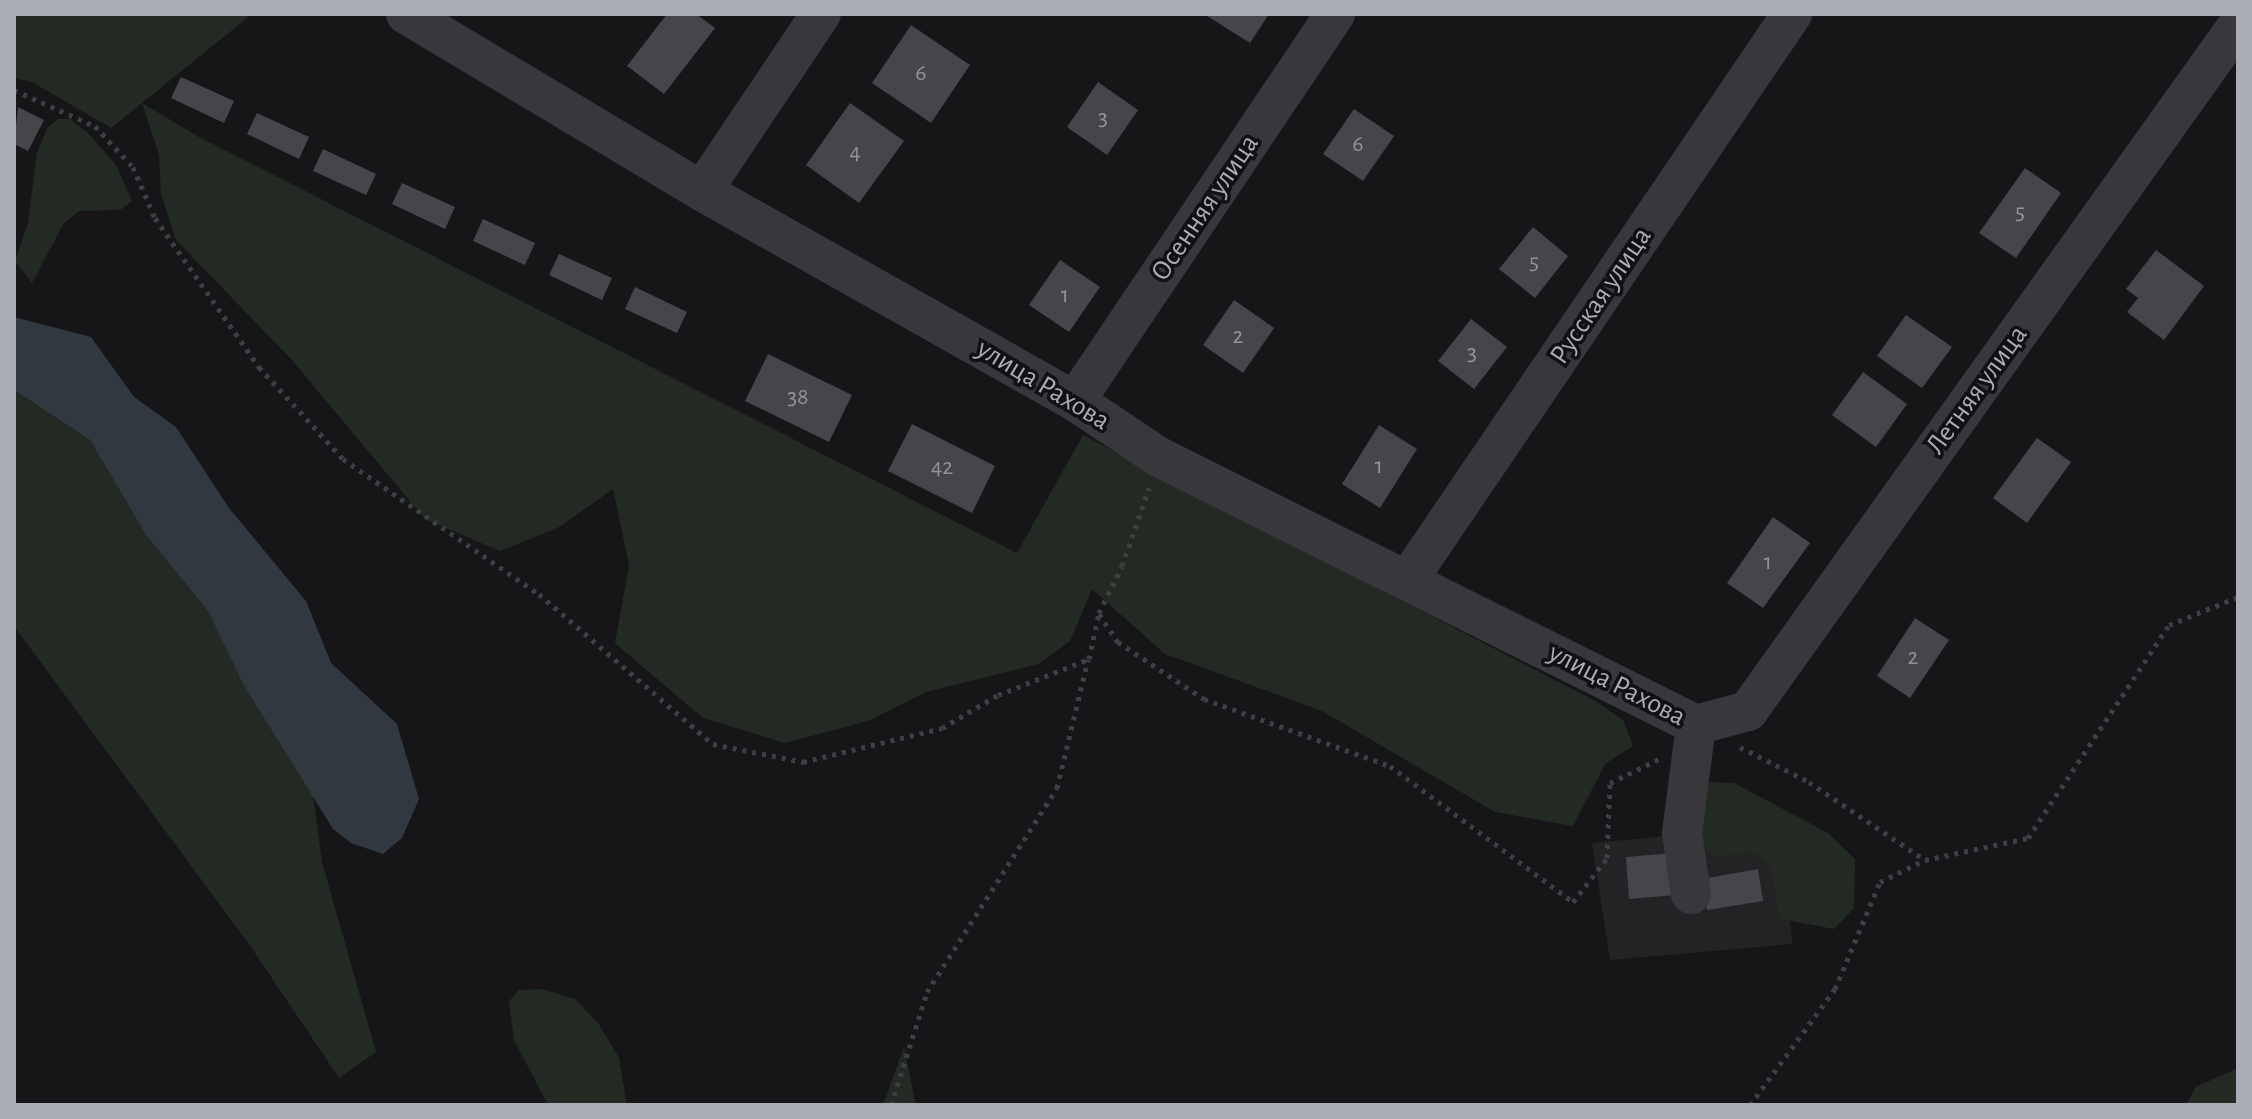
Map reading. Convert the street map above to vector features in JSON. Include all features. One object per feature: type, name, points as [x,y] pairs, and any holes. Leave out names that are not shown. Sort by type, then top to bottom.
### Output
[{"type":"street","name":"улица Рахова","points":[[406,14],[702,191],[1075,401],[1159,457],[1409,578],[1694,740]]},
{"type":"street","points":[[702,191],[821,14]]},
{"type":"street","name":"Осенняя улица","points":[[1075,401],[1335,14]]},
{"type":"street","name":"Русская улица","points":[[1409,578],[1792,14]]},
{"type":"street","name":"Летняя улица","points":[[1694,740],[1748,711],[2238,25]]},
{"type":"street","points":[[1691,894],[1682,833],[1694,740]]},
{"type":"path","points":[[14,90],[95,126],[133,167],[155,218],[259,367],[343,459],[539,594],[713,744],[803,762],[942,728],[998,695],[1089,659]]},
{"type":"path","points":[[891,1105],[927,992],[1057,788],[1099,613],[1122,566],[1159,457]]},
{"type":"path","points":[[1750,1105],[1835,989],[1880,882],[1925,860],[2028,838],[2169,625],[2238,597]]},
{"type":"path","points":[[1099,613],[1118,642],[1204,699],[1390,766],[1573,902],[1607,858],[1610,783],[1651,759],[1694,740],[1809,782],[1925,860]]},
{"type":"shaded area","points":[[14,14],[252,14],[111,128],[32,82],[14,78]]},
{"type":"shaded area","points":[[142,103],[199,137],[1017,553],[1083,435],[1597,702],[1623,720],[1633,746],[1605,764],[1573,826],[1495,812],[1322,711],[1165,654],[1092,589],[1070,641],[1039,664],[926,692],[868,721],[785,743],[703,718],[615,643],[629,565],[613,489],[559,527],[500,551],[425,519],[291,359],[176,240],[161,194],[159,155]]},
{"type":"shaded area","points":[[58,119],[70,119],[89,134],[116,165],[132,201],[120,210],[79,211],[64,223],[32,283],[15,261],[28,223],[37,152],[48,127]]},
{"type":"shaded area","points":[[14,317],[91,337],[134,397],[176,427],[229,508],[306,601],[331,663],[397,724],[419,799],[402,838],[383,854],[351,843],[333,829],[242,682],[208,611],[146,535],[90,440],[14,390]]},
{"type":"shaded area","points":[[14,390],[90,440],[146,535],[208,611],[242,682],[312,787],[322,862],[376,1052],[339,1078],[251,947],[14,626]]},
{"type":"shaded area","points":[[1709,782],[1734,783],[1828,833],[1855,859],[1854,908],[1834,929],[1780,919],[1770,867],[1754,853],[1713,856],[1702,847],[1698,833]]},
{"type":"shaded area","points":[[1774,826],[1793,944],[1610,960],[1592,843]]},
{"type":"shaded area","points":[[543,989],[575,999],[598,1023],[619,1058],[627,1105],[548,1105],[514,1040],[509,1001],[519,990]]},
{"type":"shaded area","points":[[904,1047],[916,1105],[881,1105],[886,1097]]},
{"type":"shaded area","points":[[2238,1068],[2238,1105],[2186,1105],[2196,1087]]},
{"type":"building","points":[[667,14],[696,14],[715,28],[664,94],[627,66]]},
{"type":"building","points":[[1204,14],[1269,14],[1250,43]]},
{"type":"building","points":[[911,25],[970,65],[931,123],[872,83]]},
{"type":"building","points":[[181,77],[234,101],[224,123],[171,98]]},
{"type":"building","points":[[1098,82],[1138,110],[1107,155],[1067,127]]},
{"type":"building","points":[[850,103],[904,141],[859,203],[806,165]]},
{"type":"building","points":[[18,107],[44,120],[28,151],[14,144]]},
{"type":"building","points":[[1354,109],[1394,136],[1363,181],[1323,154]]},
{"type":"building","points":[[257,113],[309,137],[299,159],[247,134]]},
{"type":"building","points":[[323,149],[376,174],[366,195],[313,171]]},
{"type":"building","points":[[2025,168],[2061,193],[2016,258],[1979,233]]},
{"type":"building","points":[[402,183],[455,207],[445,229],[392,204]]},
{"type":"building","points":[[483,219],[535,243],[525,265],[473,241]]},
{"type":"building","points":[[1533,227],[1568,256],[1535,298],[1499,269]]},
{"type":"building","points":[[2156,250],[2204,286],[2164,340],[2127,312],[2138,298],[2126,289]]},
{"type":"building","points":[[559,254],[612,278],[602,300],[549,275]]},
{"type":"building","points":[[1060,260],[1100,287],[1069,332],[1029,305]]},
{"type":"building","points":[[635,287],[687,312],[677,333],[625,309]]},
{"type":"building","points":[[1234,300],[1274,328],[1243,373],[1203,345]]},
{"type":"building","points":[[1906,315],[1952,347],[1922,388],[1877,356]]},
{"type":"building","points":[[1471,319],[1507,347],[1474,389],[1438,361]]},
{"type":"building","points":[[768,354],[852,395],[829,442],[745,401]]},
{"type":"building","points":[[1863,372],[1907,404],[1876,447],[1832,415]]},
{"type":"building","points":[[912,424],[995,466],[972,513],[888,471]]},
{"type":"building","points":[[1379,425],[1417,449],[1380,508],[1342,484]]},
{"type":"building","points":[[2037,438],[2071,462],[2027,523],[1993,498]]},
{"type":"building","points":[[1773,517],[1810,543],[1763,608],[1727,583]]},
{"type":"building","points":[[1915,618],[1949,640],[1910,698],[1877,676]]},
{"type":"building","points":[[1673,853],[1676,895],[1629,899],[1626,857]]},
{"type":"building","points":[[1758,869],[1763,901],[1707,910],[1702,879]]}]
